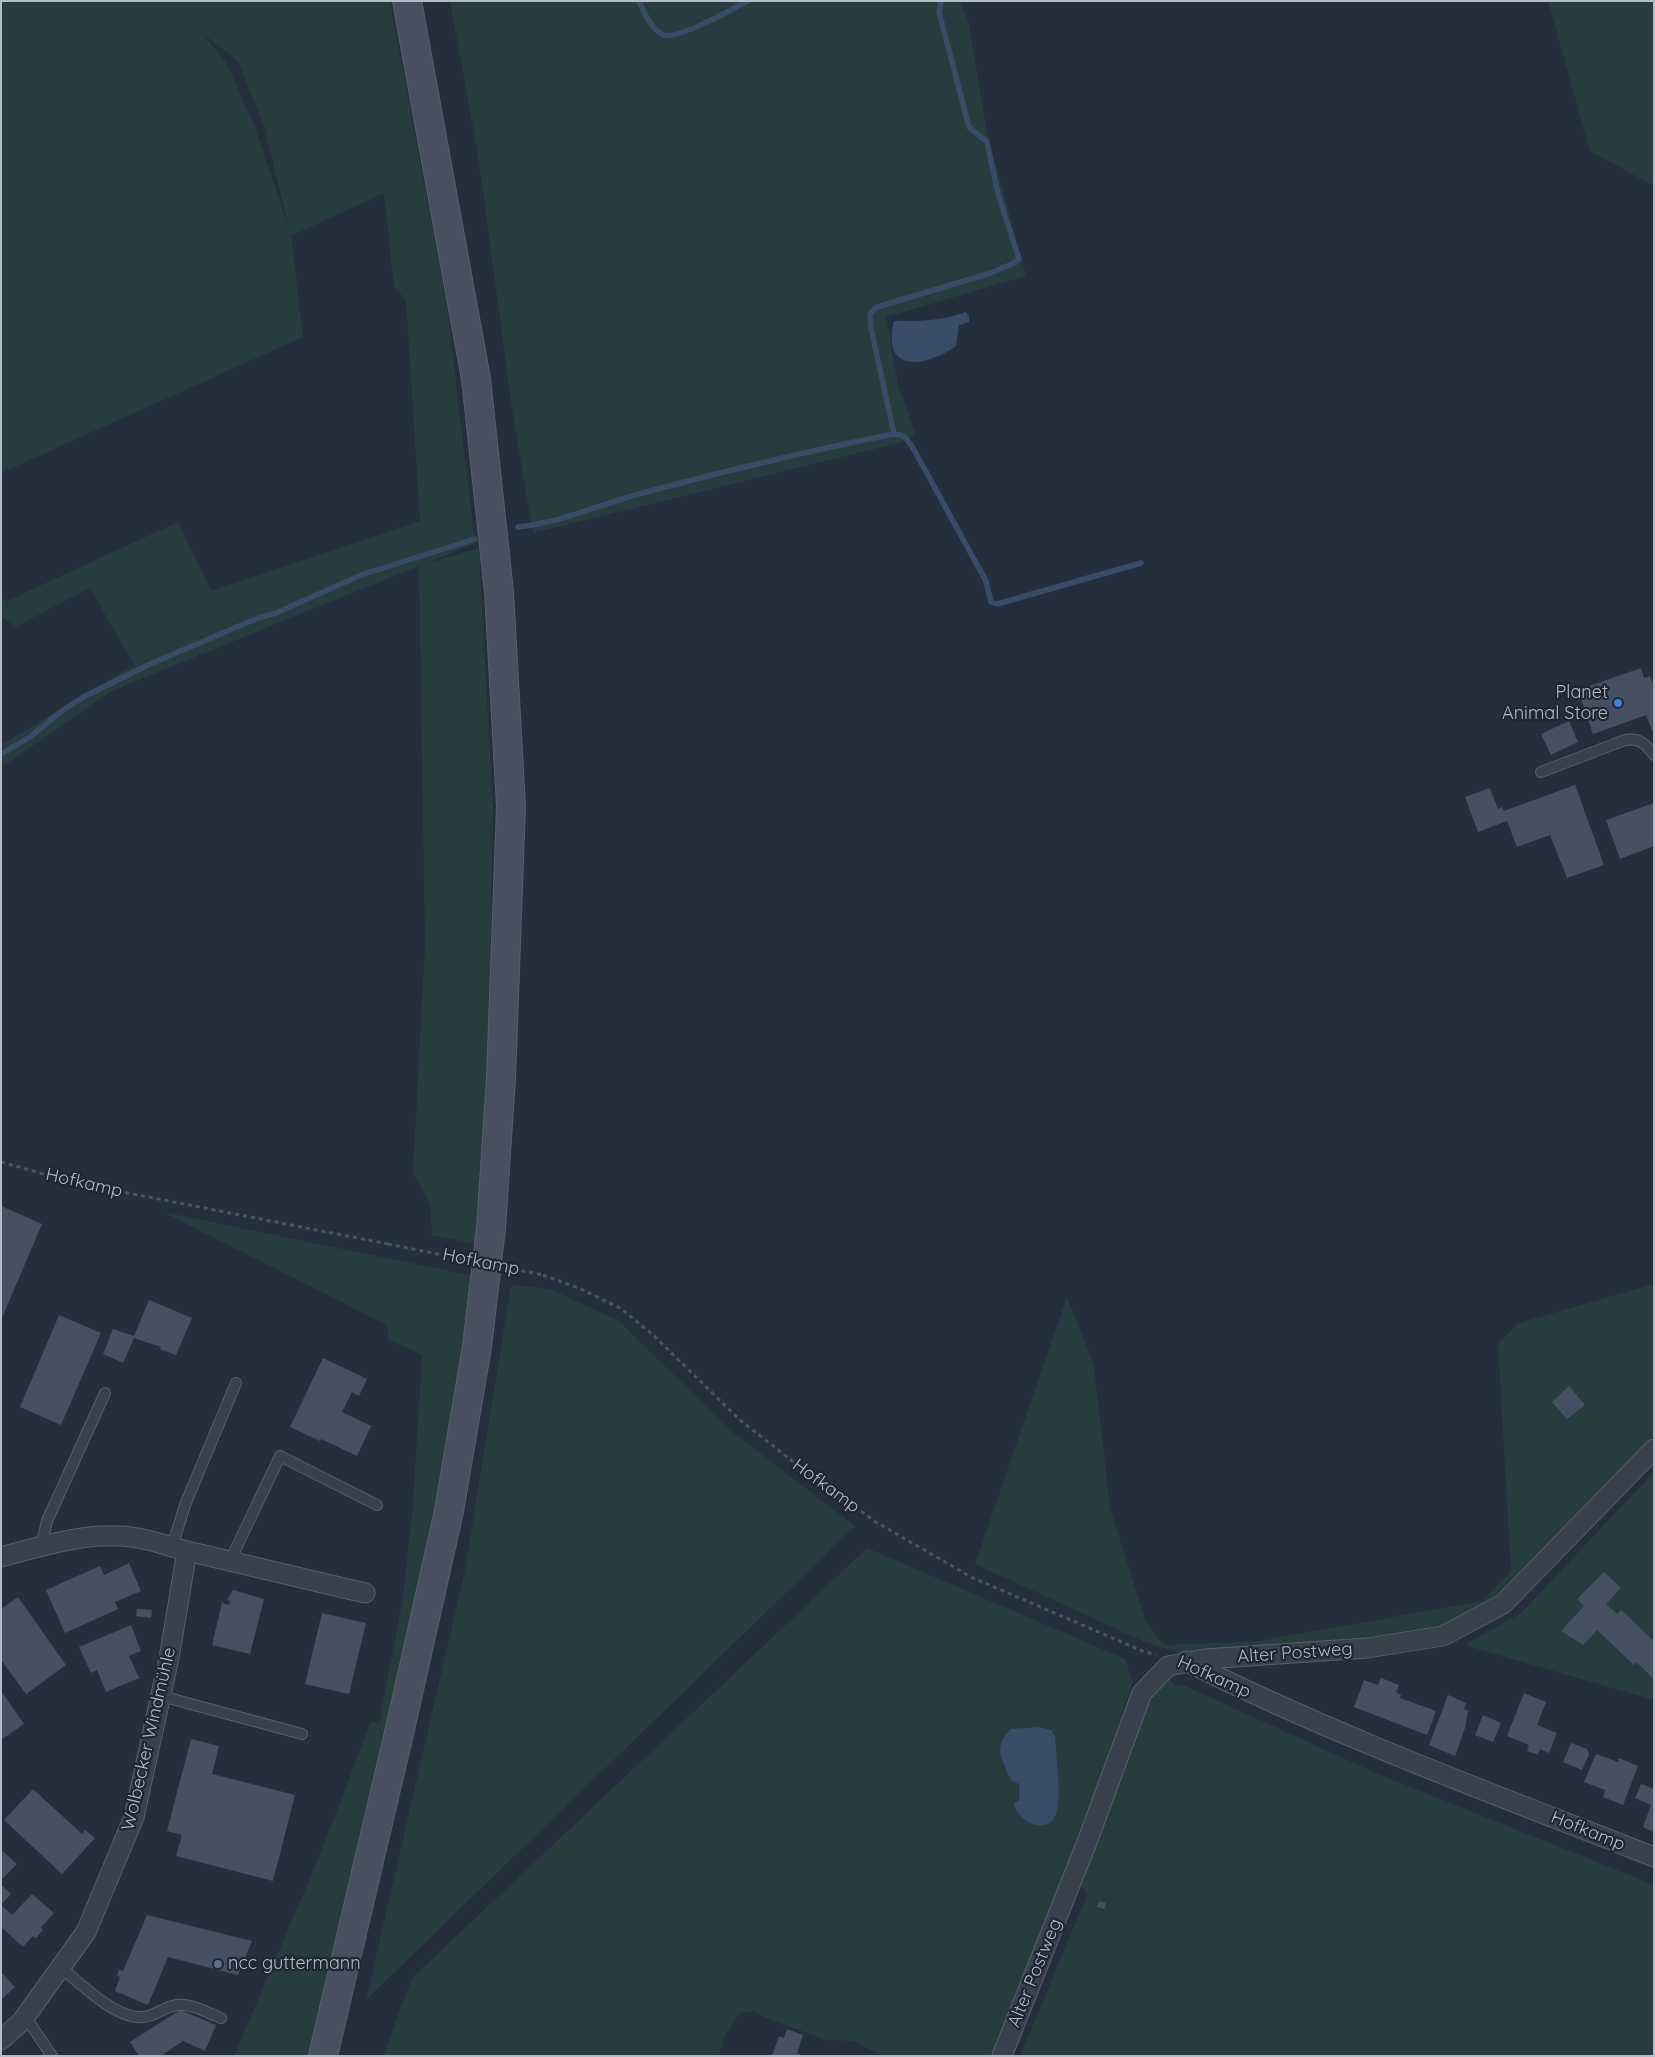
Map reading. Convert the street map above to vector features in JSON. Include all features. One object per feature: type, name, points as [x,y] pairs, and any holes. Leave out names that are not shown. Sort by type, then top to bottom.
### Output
[{"type":"main road","points":[[323,2056],[449,1511],[476,1346],[491,1228],[501,1078],[512,806],[499,592],[476,379],[407,1]]},
{"type":"street","name":"Alter Postweg","points":[[1002,2056],[1087,1842],[1142,1693],[1168,1666],[1186,1661],[1367,1648],[1443,1636],[1503,1604],[1654,1449]]},
{"type":"street","points":[[1,1557],[41,1546],[94,1536],[138,1538],[365,1593]]},
{"type":"street","name":"Wolbecker Windmühle","points":[[1,2040],[23,2019],[86,1932],[134,1817],[161,1696],[180,1549]]},
{"type":"street","name":"Hofkamp","points":[[1186,1661],[1265,1700],[1388,1752],[1654,1857]]},
{"type":"lane","points":[[1541,772],[1624,740],[1636,739],[1646,744],[1654,755]]},
{"type":"lane","points":[[180,1549],[185,1505],[236,1383]]},
{"type":"lane","points":[[41,1546],[47,1521],[106,1393]]},
{"type":"lane","points":[[230,1561],[280,1456],[377,1505]]},
{"type":"lane","points":[[161,1696],[302,1734]]},
{"type":"lane","points":[[60,1967],[122,2014],[137,2017],[150,2016],[177,2005],[189,2006],[221,2018]]},
{"type":"lane","points":[[23,2019],[31,2025],[52,2056]]},
{"type":"path","name":"Hofkamp","points":[[1,1162],[72,1182],[543,1274],[581,1289],[620,1308],[652,1334],[740,1420],[809,1474],[876,1522],[971,1577],[1145,1652],[1186,1661]]},
{"type":"green space","points":[[1,1],[390,1],[447,306],[475,543],[425,564],[479,548],[493,810],[488,1078],[476,1244],[432,1235],[430,1204],[413,1173],[425,944],[419,566],[111,691],[1,768],[1,745],[134,665],[90,588],[15,627],[1,616],[1,597],[7,601],[178,522],[211,591],[420,521],[406,300],[394,287],[384,193],[291,236],[303,337],[1,473]],"holes":[[[202,33],[238,61],[264,126],[289,228],[255,127],[226,62]]]},
{"type":"green space","points":[[450,1],[960,1],[969,23],[987,133],[1026,276],[886,317],[898,385],[916,435],[899,443],[533,533],[512,409],[478,155]]},
{"type":"green space","points":[[1548,1],[1654,1],[1654,186],[1590,151]]},
{"type":"green space","points":[[163,1212],[474,1276],[462,1358],[422,1584],[396,1698],[355,1860],[312,2056],[234,2056],[322,1850],[371,1721],[379,1723],[403,1598],[413,1504],[422,1355],[388,1339],[387,1325]]},
{"type":"green space","points":[[1654,1284],[1654,1436],[1588,1506],[1491,1602],[1444,1627],[1417,1632],[1308,1643],[1178,1652],[1147,1643],[975,1564],[1067,1297],[1094,1366],[1110,1508],[1146,1622],[1164,1645],[1259,1641],[1482,1601],[1511,1571],[1498,1343],[1519,1323]]},
{"type":"green space","points":[[511,1285],[550,1289],[619,1321],[730,1430],[855,1526],[366,2000],[465,1570]]},
{"type":"green space","points":[[1654,1472],[1654,1700],[1464,1645],[1521,1613]]},
{"type":"green space","points":[[867,1548],[1125,1659],[1133,1682],[1080,1839],[996,2056],[882,2056],[854,2041],[826,2040],[752,2011],[740,2013],[724,2037],[719,2056],[383,2056],[412,1978]]},
{"type":"green space","points":[[1170,1675],[1174,1687],[1183,1685],[1376,1773],[1654,1885],[1654,2056],[1020,2056],[1088,1893],[1076,1885],[1149,1704],[1160,1684]]},
{"type":"water","points":[[966,312],[969,322],[959,325],[956,346],[944,353],[932,359],[909,362],[900,358],[894,351],[892,338],[894,321],[936,319]]},
{"type":"water","points":[[1039,1727],[1051,1730],[1055,1736],[1059,1787],[1056,1814],[1052,1821],[1046,1825],[1033,1824],[1020,1816],[1016,1810],[1014,1803],[1019,1801],[1019,1784],[1011,1780],[1002,1760],[1000,1748],[1005,1736],[1011,1729]]},
{"type":"building","name":"Planet Animal Store","points":[[1641,668],[1644,678],[1650,676],[1654,687],[1654,735],[1646,715],[1593,734],[1578,690]]},
{"type":"building","points":[[1569,721],[1578,742],[1551,755],[1541,734]]},
{"type":"building","points":[[1575,785],[1604,865],[1567,878],[1550,835],[1517,847],[1507,821],[1478,832],[1465,797],[1490,788],[1498,809],[1502,807],[1504,811]]},
{"type":"building","points":[[1654,803],[1654,846],[1620,859],[1606,820]]},
{"type":"building","points":[[1,1206],[42,1224],[1,1320]]},
{"type":"building","points":[[149,1300],[192,1318],[176,1355],[160,1349],[161,1347],[134,1338],[123,1363],[103,1354],[113,1329],[134,1336]]},
{"type":"building","points":[[59,1315],[101,1333],[61,1425],[20,1407]]},
{"type":"building","points":[[323,1358],[367,1379],[359,1396],[352,1392],[342,1412],[371,1426],[357,1456],[290,1427]]},
{"type":"building","points":[[1569,1386],[1585,1405],[1567,1419],[1552,1402]]},
{"type":"building","points":[[129,1563],[141,1591],[115,1602],[118,1609],[65,1633],[46,1590],[100,1566],[104,1575]]},
{"type":"building","points":[[1604,1572],[1621,1588],[1606,1604],[1617,1614],[1621,1610],[1654,1641],[1654,1679],[1636,1662],[1634,1665],[1597,1630],[1583,1645],[1561,1631],[1584,1606],[1577,1599]]},
{"type":"building","points":[[233,1590],[264,1599],[250,1654],[212,1645],[222,1603],[229,1605],[230,1601],[227,1600]]},
{"type":"building","points":[[18,1597],[66,1665],[26,1694],[1,1660],[1,1609]]},
{"type":"building","points":[[137,1609],[152,1610],[151,1618],[136,1616]]},
{"type":"building","points":[[322,1613],[366,1623],[349,1694],[305,1684]]},
{"type":"building","points":[[131,1625],[141,1651],[129,1656],[139,1678],[106,1692],[97,1670],[91,1673],[79,1647]]},
{"type":"building","points":[[1381,1678],[1399,1685],[1396,1692],[1401,1695],[1400,1698],[1436,1711],[1427,1735],[1354,1707],[1364,1680],[1378,1685]]},
{"type":"building","points":[[1,1691],[24,1724],[1,1740]]},
{"type":"building","points":[[1524,1693],[1546,1702],[1537,1725],[1557,1733],[1549,1753],[1540,1749],[1538,1755],[1527,1751],[1529,1745],[1507,1736]]},
{"type":"building","points":[[1448,1695],[1466,1703],[1464,1709],[1468,1711],[1465,1728],[1455,1756],[1429,1745]]},
{"type":"building","points":[[1483,1715],[1501,1723],[1493,1742],[1475,1735]]},
{"type":"building","points":[[191,1739],[219,1746],[212,1774],[295,1795],[273,1881],[176,1856],[182,1835],[167,1831]]},
{"type":"building","points":[[1571,1743],[1587,1749],[1589,1754],[1582,1770],[1563,1762]]},
{"type":"building","points":[[1596,1754],[1618,1762],[1619,1758],[1638,1766],[1623,1805],[1603,1797],[1605,1790],[1584,1782]]},
{"type":"building","points":[[1641,1784],[1654,1789],[1654,1832],[1643,1827],[1651,1805],[1635,1798]]},
{"type":"building","points":[[33,1789],[82,1834],[85,1830],[95,1838],[62,1874],[4,1820]]},
{"type":"building","points":[[1,1850],[17,1864],[1,1880]]},
{"type":"building","points":[[1,1885],[11,1894],[1,1905]]},
{"type":"building","points":[[32,1894],[54,1913],[41,1927],[43,1930],[36,1938],[33,1936],[23,1947],[1,1927],[1,1905],[12,1915]]},
{"type":"building","points":[[1099,1901],[1106,1903],[1104,1909],[1097,1907]]},
{"type":"building","name":"ncc guttermann","points":[[147,1915],[252,1941],[238,1975],[168,1957],[148,2005],[115,1991],[120,1977],[117,1976],[119,1970],[123,1971]]},
{"type":"building","points":[[1,1972],[15,1987],[1,2000]]},
{"type":"building","points":[[180,2010],[216,2025],[205,2051],[183,2041],[161,2056],[139,2056],[130,2042]]},
{"type":"building","points":[[787,2029],[803,2035],[797,2053],[803,2056],[772,2056],[779,2036],[784,2038]]},
{"type":"waterway","points":[[639,1],[649,21],[656,30],[664,35],[692,29],[747,1]]},
{"type":"waterway","points":[[518,527],[548,522],[635,495],[732,470],[894,434],[871,328],[870,314],[877,307],[991,273],[1019,259],[998,194],[987,142],[969,127],[939,12],[941,1]]},
{"type":"waterway","points":[[894,434],[904,436],[913,448],[986,581],[991,602],[997,604],[1141,563]]},
{"type":"waterway","points":[[1,754],[30,737],[63,710],[85,696],[148,665],[258,618],[276,613],[361,575],[475,539]]},
{"type":"place","name":"Planet Animal Store","points":[[1618,703]]},
{"type":"place","name":"ncc guttermann","points":[[218,1964]]}]
